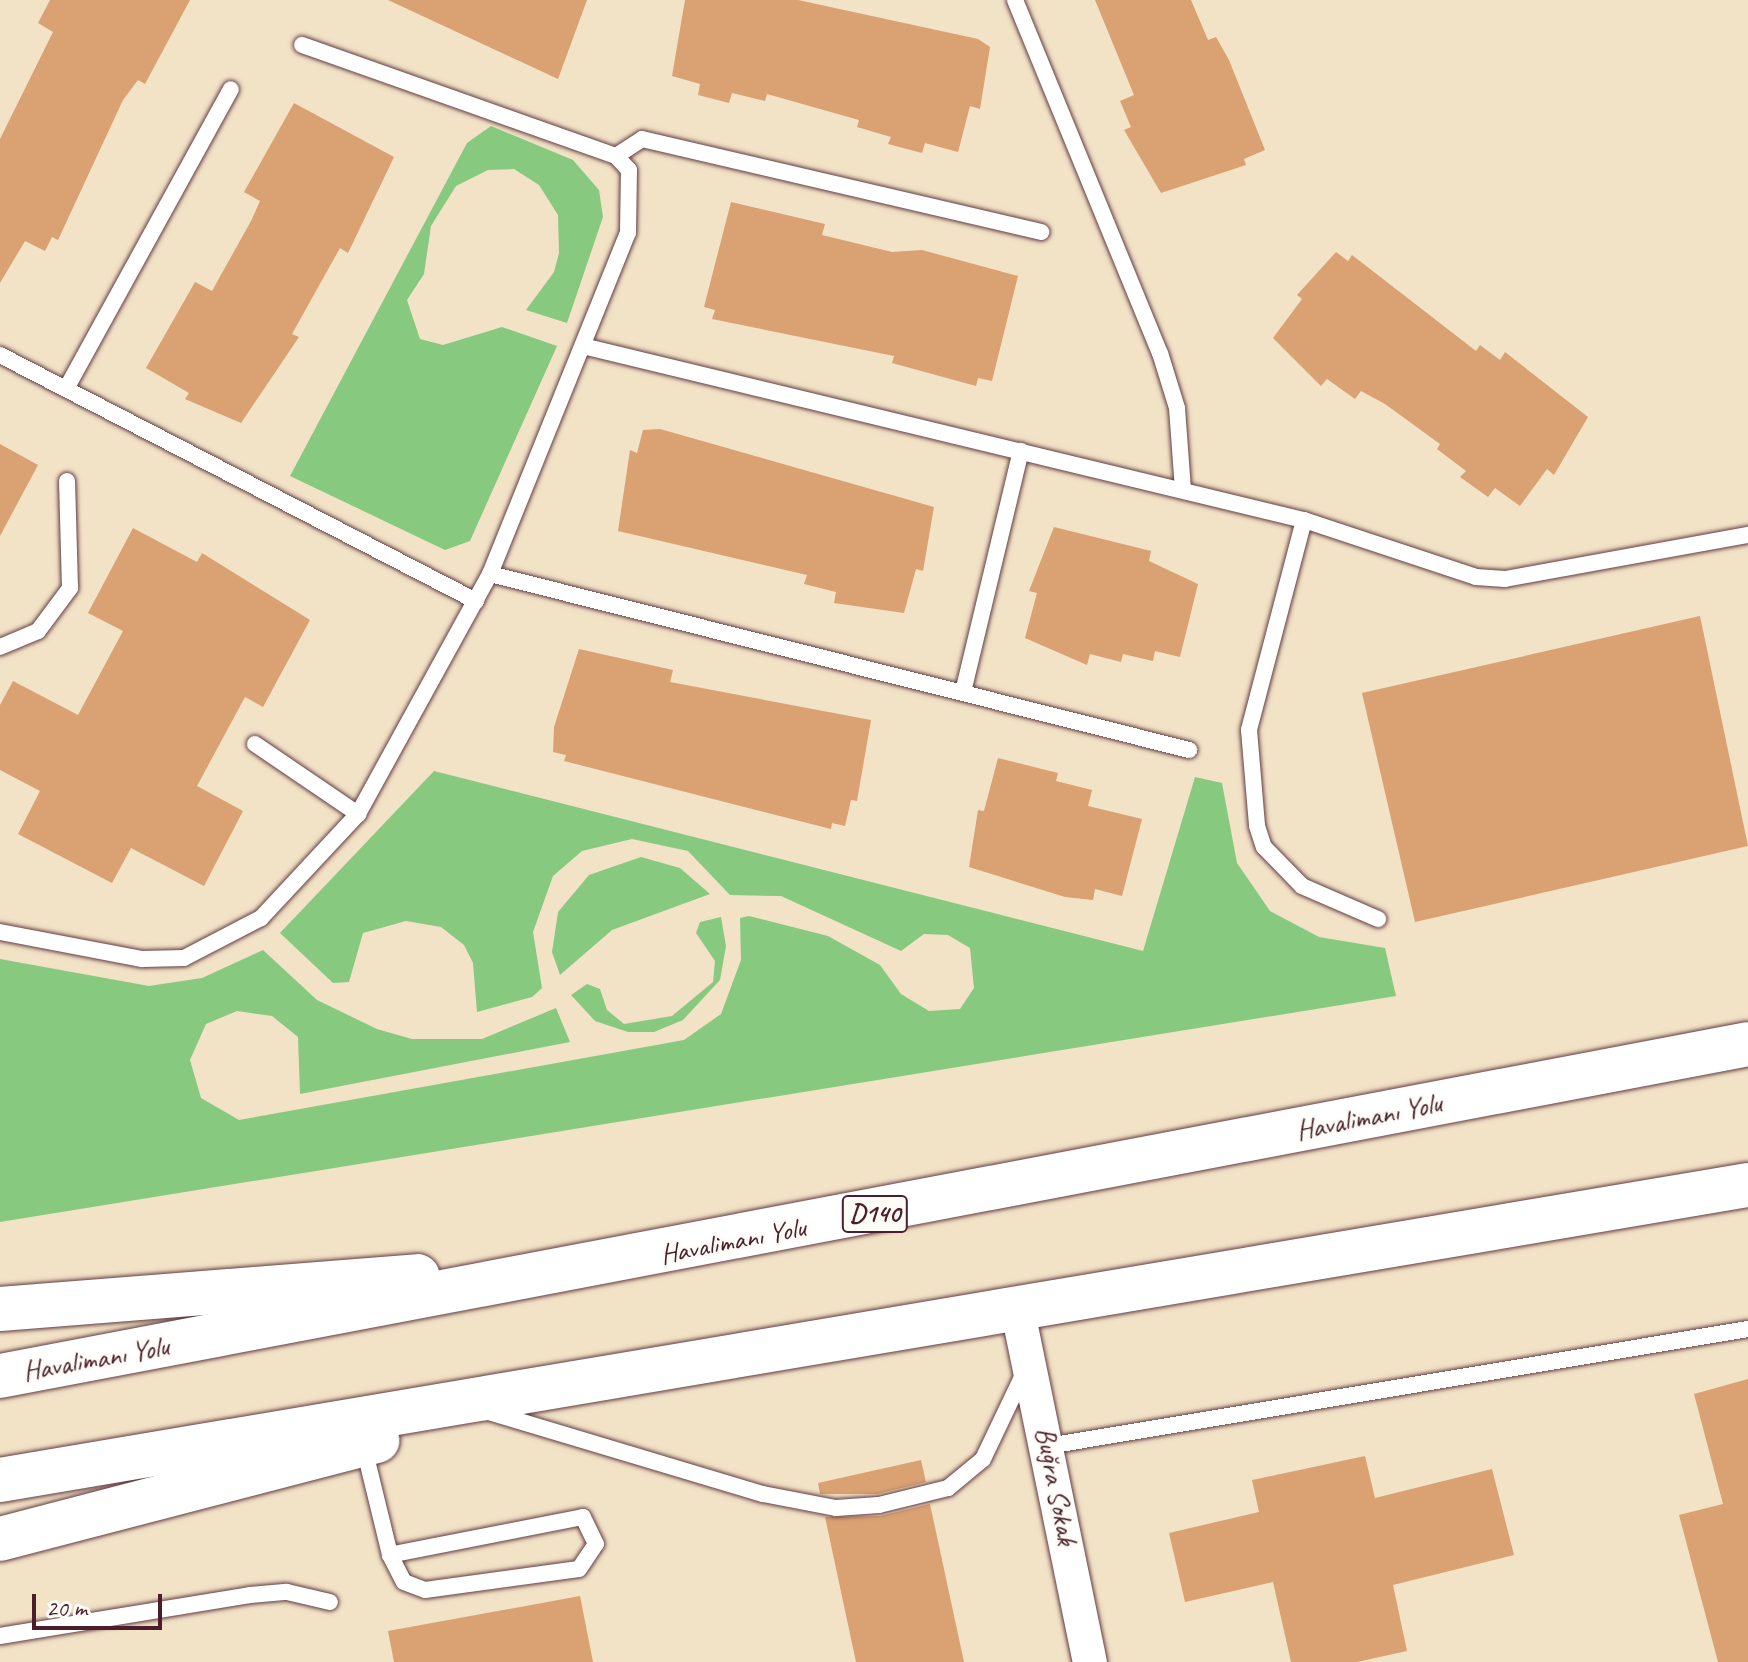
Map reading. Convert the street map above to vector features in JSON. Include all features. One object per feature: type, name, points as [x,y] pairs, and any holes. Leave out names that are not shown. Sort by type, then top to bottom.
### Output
[{"type":"highway","name":"Havalimanı Yolu","points":[[0,1376],[628,1262],[1748,1044]]},
{"type":"highway","points":[[0,1480],[1018,1312],[1748,1185]]},
{"type":"highway","points":[[0,1309],[628,1262]]},
{"type":"highway","points":[[0,1539],[363,1445],[478,1409],[571,1385]]},
{"type":"street","name":"Buğra Sokak","points":[[1018,1312],[1090,1662]]},
{"type":"lane","points":[[1015,0],[1160,353],[1177,408],[1183,490]]},
{"type":"lane","points":[[0,932],[142,959],[184,958],[261,918],[358,814],[490,574],[587,347],[628,233],[629,170],[616,156],[302,45]]},
{"type":"lane","points":[[66,389],[231,89]]},
{"type":"lane","points":[[616,156],[642,139],[1041,232]]},
{"type":"lane","points":[[587,347],[1304,520],[1476,577],[1505,579],[1748,535]]},
{"type":"lane","points":[[0,355],[476,601]]},
{"type":"lane","points":[[963,692],[1021,451]]},
{"type":"lane","points":[[0,647],[38,631],[70,588],[67,481]]},
{"type":"lane","points":[[1304,520],[1249,730],[1257,826],[1264,847],[1302,886],[1378,919]]},
{"type":"lane","points":[[490,574],[1189,750]]},
{"type":"lane","points":[[255,744],[358,814]]},
{"type":"lane","points":[[1048,1446],[1748,1329]]},
{"type":"lane","points":[[478,1409],[763,1494],[836,1508],[879,1505],[948,1488],[983,1459],[1030,1360]]},
{"type":"lane","points":[[363,1445],[390,1555],[404,1582],[443,1593],[579,1569],[596,1544],[583,1517],[390,1555]]},
{"type":"lane","points":[[0,1636],[250,1595],[287,1592],[330,1602]]},
{"type":"green space","points":[[491,126],[573,160],[599,190],[603,217],[567,323],[526,310],[554,272],[559,253],[558,215],[539,185],[514,169],[488,170],[456,186],[431,226],[424,274],[407,300],[420,339],[443,345],[502,327],[557,346],[470,541],[445,550],[290,476],[467,143]]},
{"type":"green space","points":[[434,771],[1143,951],[1195,777],[1222,783],[1237,863],[1270,911],[1319,937],[1385,948],[1396,996],[0,1222],[0,959],[149,986],[202,978],[263,950],[317,1000],[377,1029],[412,1039],[482,1039],[556,1008],[570,1042],[300,1094],[298,1037],[272,1016],[237,1011],[206,1024],[190,1060],[201,1098],[239,1120],[684,1040],[721,1014],[741,960],[740,918],[749,916],[828,936],[880,965],[901,994],[929,1011],[960,1009],[974,988],[970,948],[948,935],[924,934],[901,951],[781,896],[730,895],[688,851],[632,839],[582,851],[553,876],[533,932],[542,988],[532,997],[477,1012],[473,963],[464,945],[441,927],[406,921],[363,933],[349,982],[333,983],[280,933]]},
{"type":"green space","points":[[641,857],[680,868],[710,894],[612,930],[560,975],[552,952],[558,912],[589,875]]},
{"type":"green space","points":[[721,917],[726,946],[720,980],[683,1020],[654,1032],[628,1032],[595,1021],[571,995],[587,984],[600,989],[607,1010],[624,1024],[672,1016],[713,982],[715,961],[696,933],[700,922]]},
{"type":"building","points":[[50,0],[190,0],[145,84],[138,80],[123,100],[58,240],[52,237],[45,251],[25,241],[0,283],[0,139],[53,32],[38,23]]},
{"type":"building","points":[[388,0],[587,0],[558,79]]},
{"type":"building","points":[[685,0],[798,0],[978,39],[990,47],[980,109],[970,106],[958,152],[925,143],[922,153],[888,144],[891,137],[857,127],[859,120],[767,94],[765,101],[732,93],[729,103],[698,95],[700,84],[672,76]]},
{"type":"building","points":[[1095,0],[1191,0],[1208,40],[1216,37],[1229,60],[1265,150],[1244,159],[1246,165],[1161,193],[1124,130],[1131,127],[1120,101],[1134,95]]},
{"type":"building","points":[[294,103],[394,157],[348,253],[340,248],[292,334],[299,337],[241,423],[185,399],[189,393],[146,368],[195,282],[212,291],[260,201],[244,192]]},
{"type":"building","points":[[731,202],[825,224],[822,235],[892,252],[922,250],[1018,276],[992,381],[978,378],[976,386],[892,363],[894,356],[712,319],[715,310],[704,307]]},
{"type":"building","points":[[1336,252],[1348,261],[1352,255],[1476,351],[1480,345],[1500,360],[1505,352],[1588,417],[1554,475],[1547,469],[1520,506],[1495,488],[1488,497],[1460,477],[1466,471],[1437,449],[1440,444],[1385,404],[1361,391],[1355,399],[1327,379],[1321,386],[1273,338],[1302,299],[1297,295]]},
{"type":"building","points":[[660,429],[934,507],[923,571],[916,569],[904,613],[834,603],[836,592],[804,584],[807,575],[618,531],[630,450],[637,453],[643,430]]},
{"type":"building","points":[[0,444],[38,465],[0,536]]},
{"type":"building","points":[[1054,527],[1151,551],[1149,561],[1198,584],[1180,657],[1155,651],[1153,661],[1123,654],[1121,662],[1090,654],[1087,665],[1025,638],[1037,593],[1029,591]]},
{"type":"building","points":[[133,528],[197,562],[202,553],[310,620],[263,707],[245,697],[197,786],[243,811],[204,886],[131,848],[112,883],[18,834],[40,791],[0,770],[0,705],[13,681],[78,715],[123,631],[88,613]]},
{"type":"building","points":[[1700,616],[1748,846],[1415,922],[1362,693]]},
{"type":"building","points":[[579,649],[673,670],[670,682],[871,720],[857,801],[851,800],[845,826],[832,823],[831,829],[564,761],[566,755],[553,752],[554,727]]},
{"type":"building","points":[[998,758],[1058,773],[1056,781],[1092,790],[1088,806],[1142,819],[1122,896],[1095,889],[1093,900],[1065,897],[969,867],[978,810],[984,811]]},
{"type":"building","points":[[1748,1379],[1748,1662],[1718,1662],[1679,1515],[1723,1504],[1694,1394]]},
{"type":"building","points":[[1365,1456],[1375,1498],[1492,1469],[1514,1555],[1393,1585],[1407,1651],[1357,1662],[1291,1662],[1273,1582],[1185,1602],[1169,1533],[1259,1512],[1252,1480]]},
{"type":"building","points":[[921,1460],[926,1482],[877,1494],[820,1494],[818,1483]]},
{"type":"building","points":[[930,1504],[964,1662],[856,1662],[825,1517],[880,1516]]},
{"type":"building","points":[[580,1596],[593,1662],[394,1662],[388,1631]]}]
